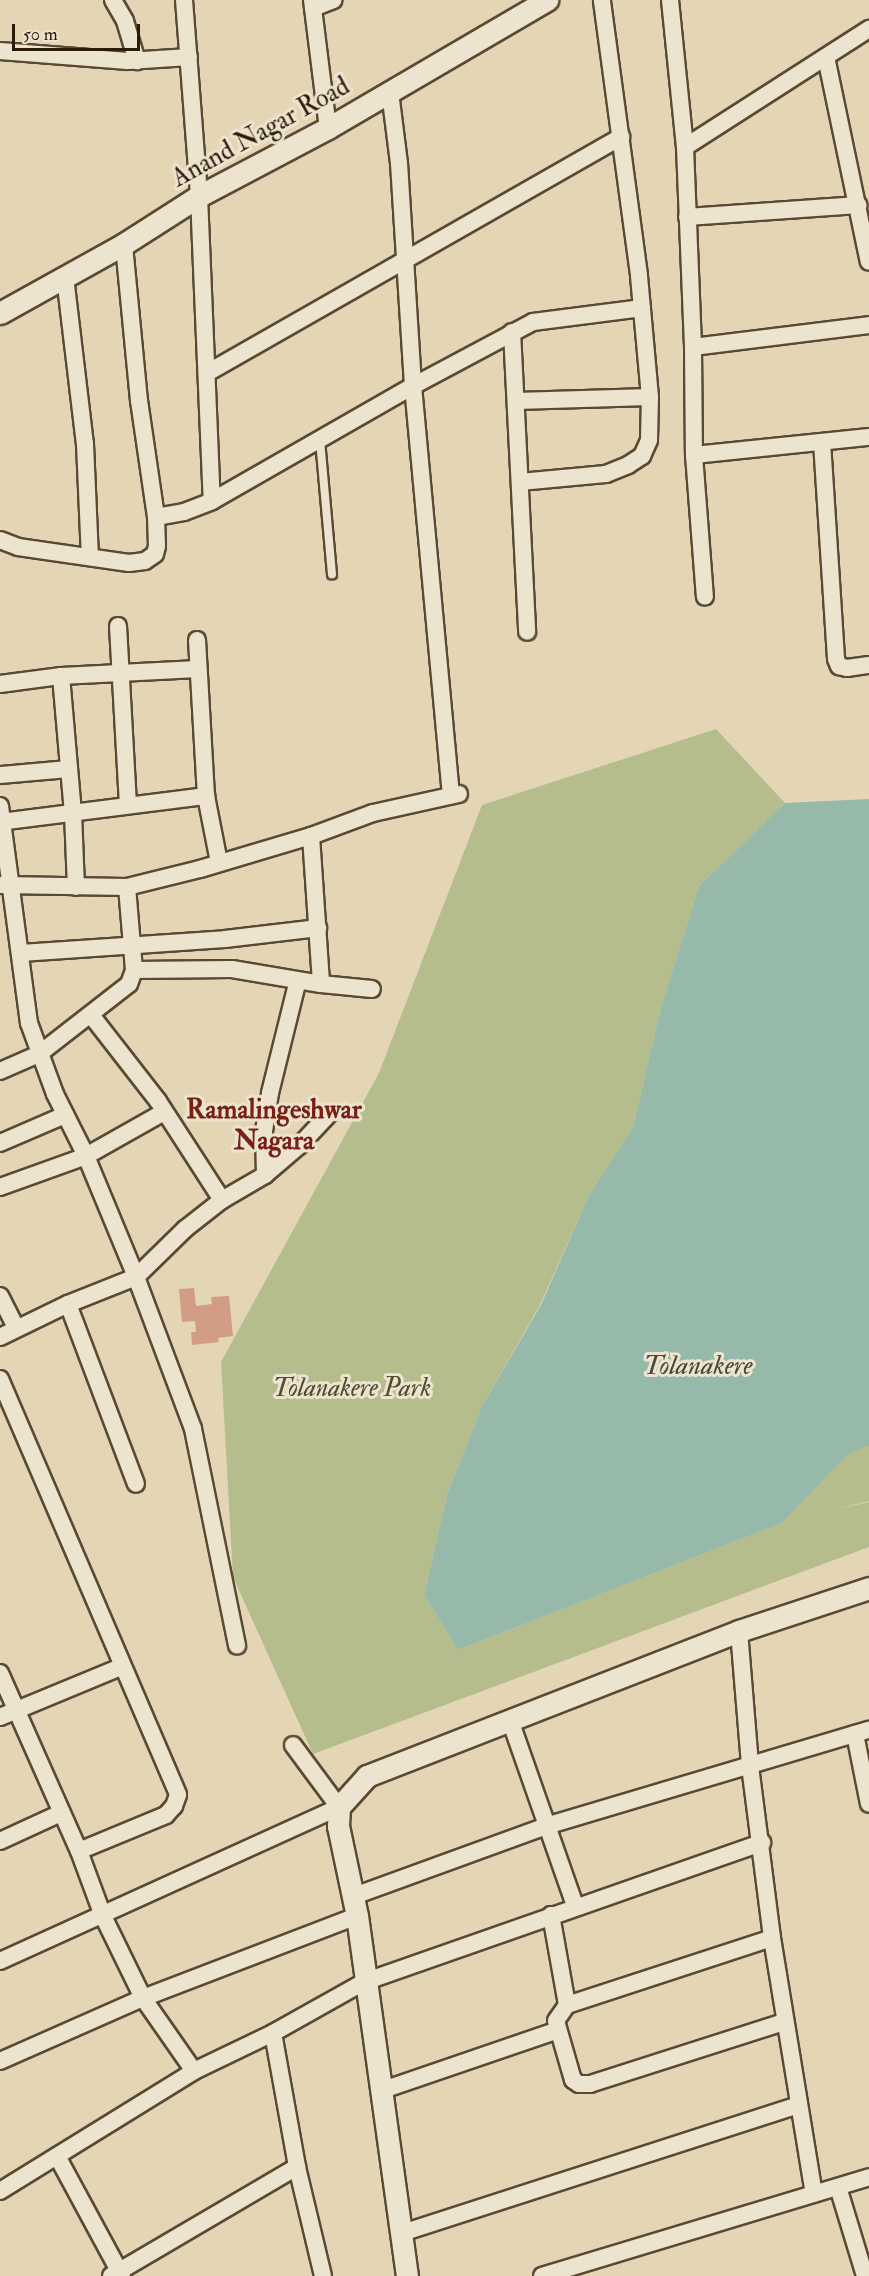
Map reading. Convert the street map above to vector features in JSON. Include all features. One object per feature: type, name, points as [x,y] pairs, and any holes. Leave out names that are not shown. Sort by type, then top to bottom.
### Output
[{"type":"street","points":[[113,0],[125,21],[137,61]]},
{"type":"street","points":[[184,0],[199,196],[212,501]]},
{"type":"street","points":[[328,128],[313,4],[334,0]]},
{"type":"street","name":"Anand Nagar Road","points":[[0,313],[124,244],[199,196],[328,128],[547,0]]},
{"type":"street","points":[[520,482],[606,474],[642,456],[649,441],[650,397],[642,308],[602,0]]},
{"type":"street","points":[[670,0],[686,147],[693,347],[693,455],[705,597]]},
{"type":"street","points":[[686,147],[869,29]]},
{"type":"street","points":[[1,49],[137,61],[189,57]]},
{"type":"street","points":[[826,57],[859,205],[869,262]]},
{"type":"street","points":[[5,884],[127,887],[311,836],[373,813],[455,794],[413,386],[407,260],[390,92]]},
{"type":"street","points":[[207,373],[621,137]]},
{"type":"street","points":[[687,217],[859,205]]},
{"type":"street","points":[[0,540],[18,547],[129,562],[145,561],[155,554],[156,517],[139,401],[124,244]]},
{"type":"street","points":[[65,277],[85,444],[90,557]]},
{"type":"street","points":[[156,517],[184,512],[212,501],[413,386],[533,322],[642,308]]},
{"type":"street","points":[[693,347],[869,325]]},
{"type":"street","points":[[512,332],[527,632]]},
{"type":"street","points":[[516,401],[650,397]]},
{"type":"street","points":[[693,455],[869,437]]},
{"type":"street","points":[[822,442],[836,659],[839,666],[847,668],[869,665]]},
{"type":"street","points":[[117,626],[118,673],[128,806]]},
{"type":"street","points":[[197,640],[206,796],[219,862]]},
{"type":"street","points":[[0,684],[61,676],[198,669]]},
{"type":"street","points":[[61,676],[73,813],[76,886]]},
{"type":"street","points":[[0,775],[69,768]]},
{"type":"street","points":[[206,796],[73,813],[1,817],[5,884],[21,953],[29,1023],[39,1054],[65,1115],[86,1156],[136,1277],[193,1430],[209,1496],[220,1571],[237,1646]]},
{"type":"street","points":[[311,836],[321,984]]},
{"type":"street","points":[[0,1071],[39,1054],[129,984],[134,970],[127,887]]},
{"type":"street","points":[[21,953],[133,946],[318,928]]},
{"type":"street","points":[[134,970],[232,969],[321,984],[372,989]]},
{"type":"street","points":[[265,1175],[262,1151],[268,1102],[298,980]]},
{"type":"street","points":[[91,1015],[164,1112],[222,1200]]},
{"type":"street","points":[[0,1187],[86,1156],[164,1112]]},
{"type":"street","points":[[0,1337],[68,1304],[136,1277],[185,1229],[222,1200],[265,1175],[299,1146],[330,1113]]},
{"type":"street","points":[[0,1143],[65,1115]]},
{"type":"street","points":[[0,1296],[16,1328]]},
{"type":"street","points":[[68,1304],[136,1484]]},
{"type":"street","points":[[0,1379],[178,1795],[174,1806],[166,1815],[79,1851]]},
{"type":"street","points":[[0,1961],[339,1807],[367,1776],[739,1630],[869,1588]]},
{"type":"street","points":[[739,1630],[750,1766],[762,1843],[772,1938],[814,2194]]},
{"type":"street","points":[[0,1717],[122,1667]]},
{"type":"street","points":[[0,1673],[79,1851],[103,1916],[143,1998],[194,2071]]},
{"type":"street","points":[[510,1720],[575,1906]]},
{"type":"street","points":[[0,2061],[546,1826],[862,1732],[869,1804]]},
{"type":"street","points":[[293,1745],[339,1807],[338,1826],[356,1906],[364,1982],[407,2276]]},
{"type":"street","points":[[0,1841],[61,1813]]},
{"type":"street","points":[[0,2191],[194,2071],[273,2033],[364,1982],[575,1906],[762,1843]]},
{"type":"street","points":[[551,1915],[567,2005]]},
{"type":"street","points":[[772,1938],[567,2005],[556,2020],[573,2080],[579,2084],[590,2084],[784,2022]]},
{"type":"street","points":[[381,2091],[558,2030]]},
{"type":"street","points":[[273,2033],[297,2167],[323,2276]]},
{"type":"street","points":[[402,2233],[799,2105]]},
{"type":"street","points":[[57,2156],[117,2274],[297,2167]]},
{"type":"street","points":[[542,2276],[869,2177]]},
{"type":"street","points":[[838,2187],[865,2276]]},
{"type":"lane","points":[[320,440],[333,574]]},
{"type":"green space","name":"Tolanakere Park","points":[[716,729],[785,803],[699,886],[661,1007],[633,1127],[588,1197],[540,1305],[482,1406],[447,1495],[424,1595],[458,1650],[782,1523],[848,1453],[869,1446],[869,1501],[833,1510],[869,1502],[869,1547],[313,1754],[233,1577],[221,1362],[379,1073],[482,805]]},
{"type":"water","name":"Tolanakere","points":[[869,799],[869,1446],[848,1454],[782,1523],[458,1650],[424,1595],[447,1495],[482,1406],[541,1305],[588,1197],[633,1127],[661,1007],[699,886],[785,803]]},
{"type":"building","points":[[194,1288],[196,1306],[212,1304],[211,1297],[229,1296],[233,1336],[218,1338],[219,1342],[192,1345],[191,1332],[196,1332],[195,1321],[182,1322],[179,1289]]},
{"type":"district","name":"Ramalingeshwar Nagara","points":[[274,1124]]}]
